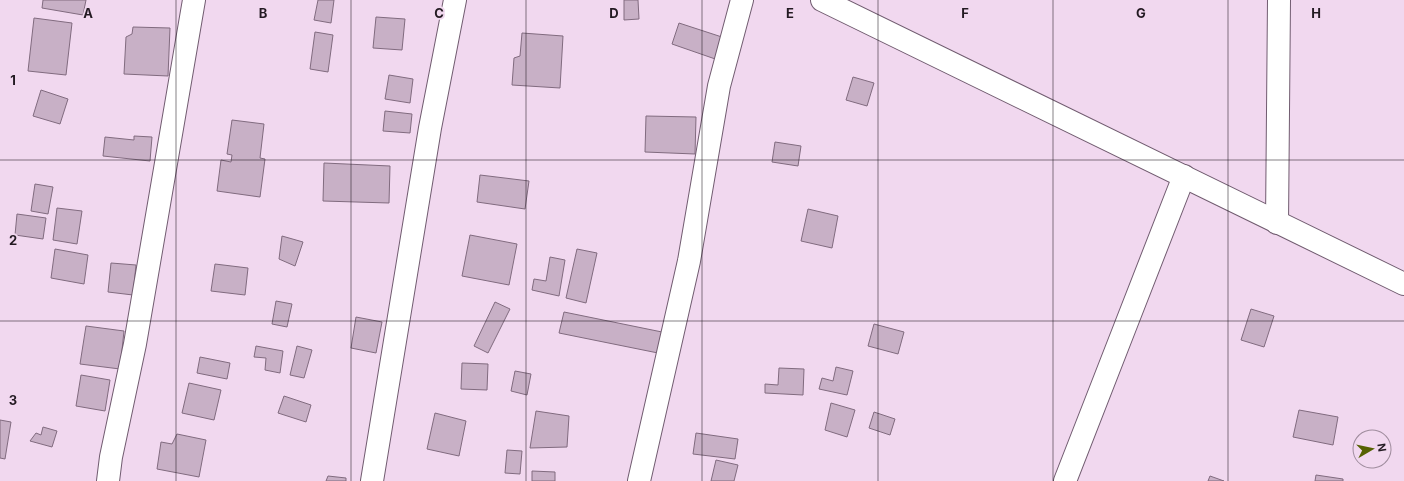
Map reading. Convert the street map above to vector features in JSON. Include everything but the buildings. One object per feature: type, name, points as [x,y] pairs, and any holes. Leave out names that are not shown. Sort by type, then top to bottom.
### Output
[{"type":"street","points":[[108,481],[111,457],[135,344],[194,0]]},
{"type":"street","points":[[372,481],[430,128],[455,0]]},
{"type":"street","points":[[639,481],[688,261],[719,86],[742,0]]},
{"type":"street","points":[[822,0],[1404,284]]},
{"type":"street","points":[[1277,223],[1279,0]]},
{"type":"street","points":[[1065,481],[1140,293],[1184,176]]}]
